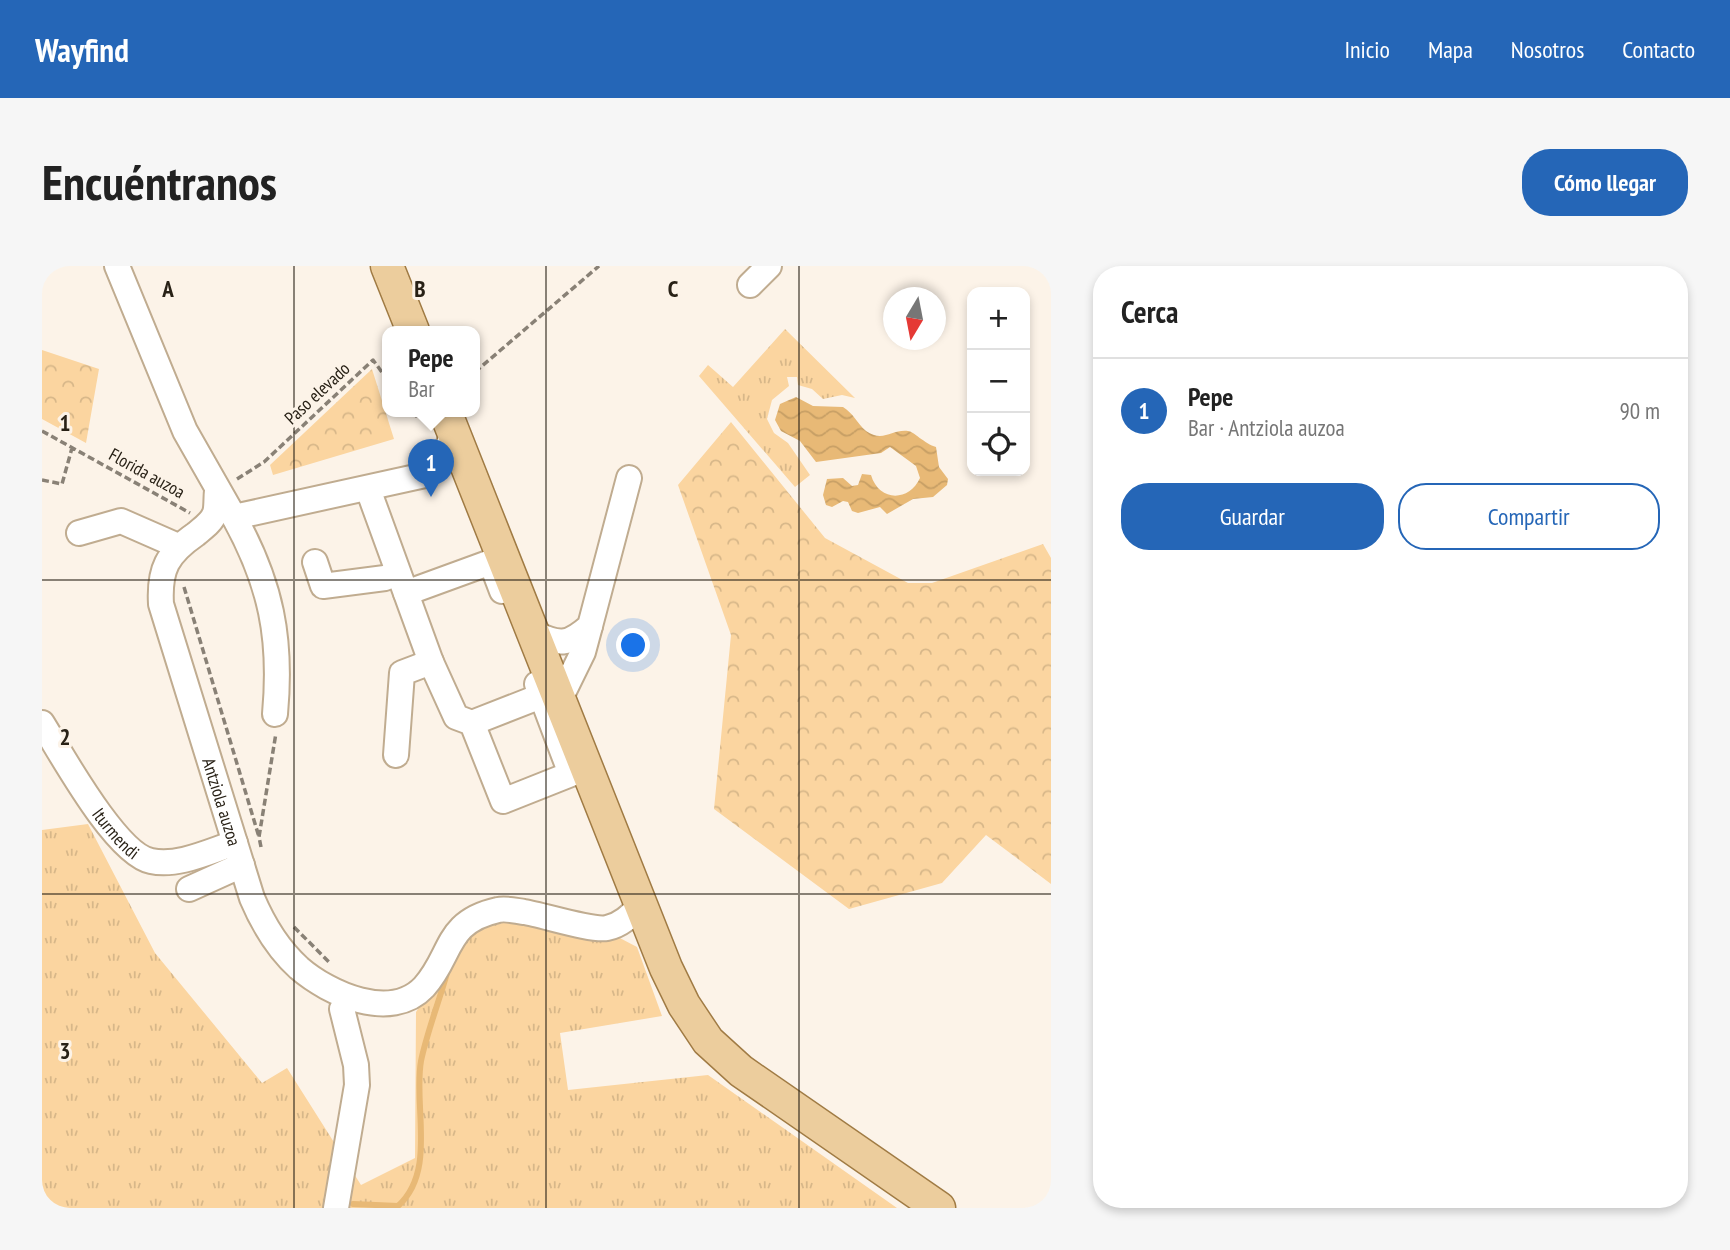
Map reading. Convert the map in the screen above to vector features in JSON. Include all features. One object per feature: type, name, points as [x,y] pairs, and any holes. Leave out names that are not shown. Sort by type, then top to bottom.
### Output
[{"type":"main road","points":[[387,266],[411,326]]},
{"type":"main road","points":[[449,422],[533,633],[551,698],[684,1005],[708,1041],[741,1071],[939,1208]]},
{"type":"street","points":[[117,266],[185,431],[225,486],[234,517],[256,560],[271,610],[279,667],[275,714]]},
{"type":"street","points":[[750,285],[769,266]]},
{"type":"street","points":[[234,517],[425,475],[445,454],[449,422]]},
{"type":"street","points":[[368,489],[431,662],[456,717],[472,723],[551,698],[583,652],[629,478]]},
{"type":"street","name":"Antziola auzoa","points":[[225,486],[216,512],[166,564],[160,582],[162,604],[250,851],[252,898],[269,931],[300,969],[349,998],[382,1003],[406,1000],[424,987],[450,940],[470,920],[500,909],[606,929],[626,920],[642,904]]},
{"type":"street","points":[[79,533],[121,520],[188,539]]},
{"type":"street","points":[[315,562],[323,586],[385,578],[402,583],[491,562],[551,698],[571,774],[503,801],[472,723]]},
{"type":"street","points":[[533,633],[556,643],[574,639],[590,626]]},
{"type":"street","points":[[396,755],[402,673],[431,662]]},
{"type":"street","name":"Iturmendi","points":[[42,723],[114,836],[149,861],[171,862],[250,851]]},
{"type":"street","points":[[189,889],[250,851]]},
{"type":"street","points":[[336,1208],[357,1085],[356,1065],[342,1009],[349,998]]},
{"type":"path","points":[[480,368],[599,266]]},
{"type":"path","name":"Paso elevado","points":[[225,486],[264,462],[373,360],[382,372]]},
{"type":"path","name":"Florida auzoa","points":[[42,431],[192,514],[188,539]]},
{"type":"path","points":[[42,480],[62,484],[72,447]]},
{"type":"path","points":[[181,579],[250,851]]},
{"type":"path","points":[[250,851],[276,730],[275,714]]},
{"type":"path","points":[[287,920],[331,962],[321,982]]},
{"type":"green space","points":[[785,329],[855,398],[842,395],[823,399],[812,389],[798,385],[797,377],[787,377],[789,386],[772,400],[767,419],[774,433],[788,443],[810,475],[795,487],[699,376],[708,365],[733,387]]},
{"type":"green space","points":[[42,350],[99,369],[86,443],[42,419]]},
{"type":"green space","points":[[372,369],[382,401],[382,417],[387,417],[394,439],[273,475],[270,465]]},
{"type":"green space","points":[[731,422],[825,538],[908,583],[932,583],[1043,544],[1051,558],[1051,884],[986,835],[942,883],[849,909],[714,809],[731,635],[678,485]]},
{"type":"green space","points":[[88,824],[155,953],[262,1083],[287,1068],[361,1185],[415,1158],[416,1012],[470,928],[500,916],[616,936],[637,947],[662,1016],[560,1033],[568,1090],[708,1075],[897,1208],[42,1208],[42,830]]},
{"type":"water","points":[[796,397],[813,406],[843,407],[866,431],[877,436],[902,431],[913,433],[936,447],[939,467],[948,479],[947,485],[933,497],[913,499],[887,514],[880,507],[858,513],[852,511],[848,502],[843,501],[832,507],[826,505],[823,495],[827,479],[843,478],[852,486],[858,485],[862,474],[871,475],[880,490],[894,496],[909,491],[920,478],[916,466],[890,447],[881,453],[816,462],[800,441],[781,431],[775,420],[780,404]]},
{"type":"waterway","points":[[353,1204],[398,1206],[410,1192],[417,1175],[421,1137],[421,1061],[447,973]]},
{"type":"place","name":"Pepe","points":[[431,497]]}]
